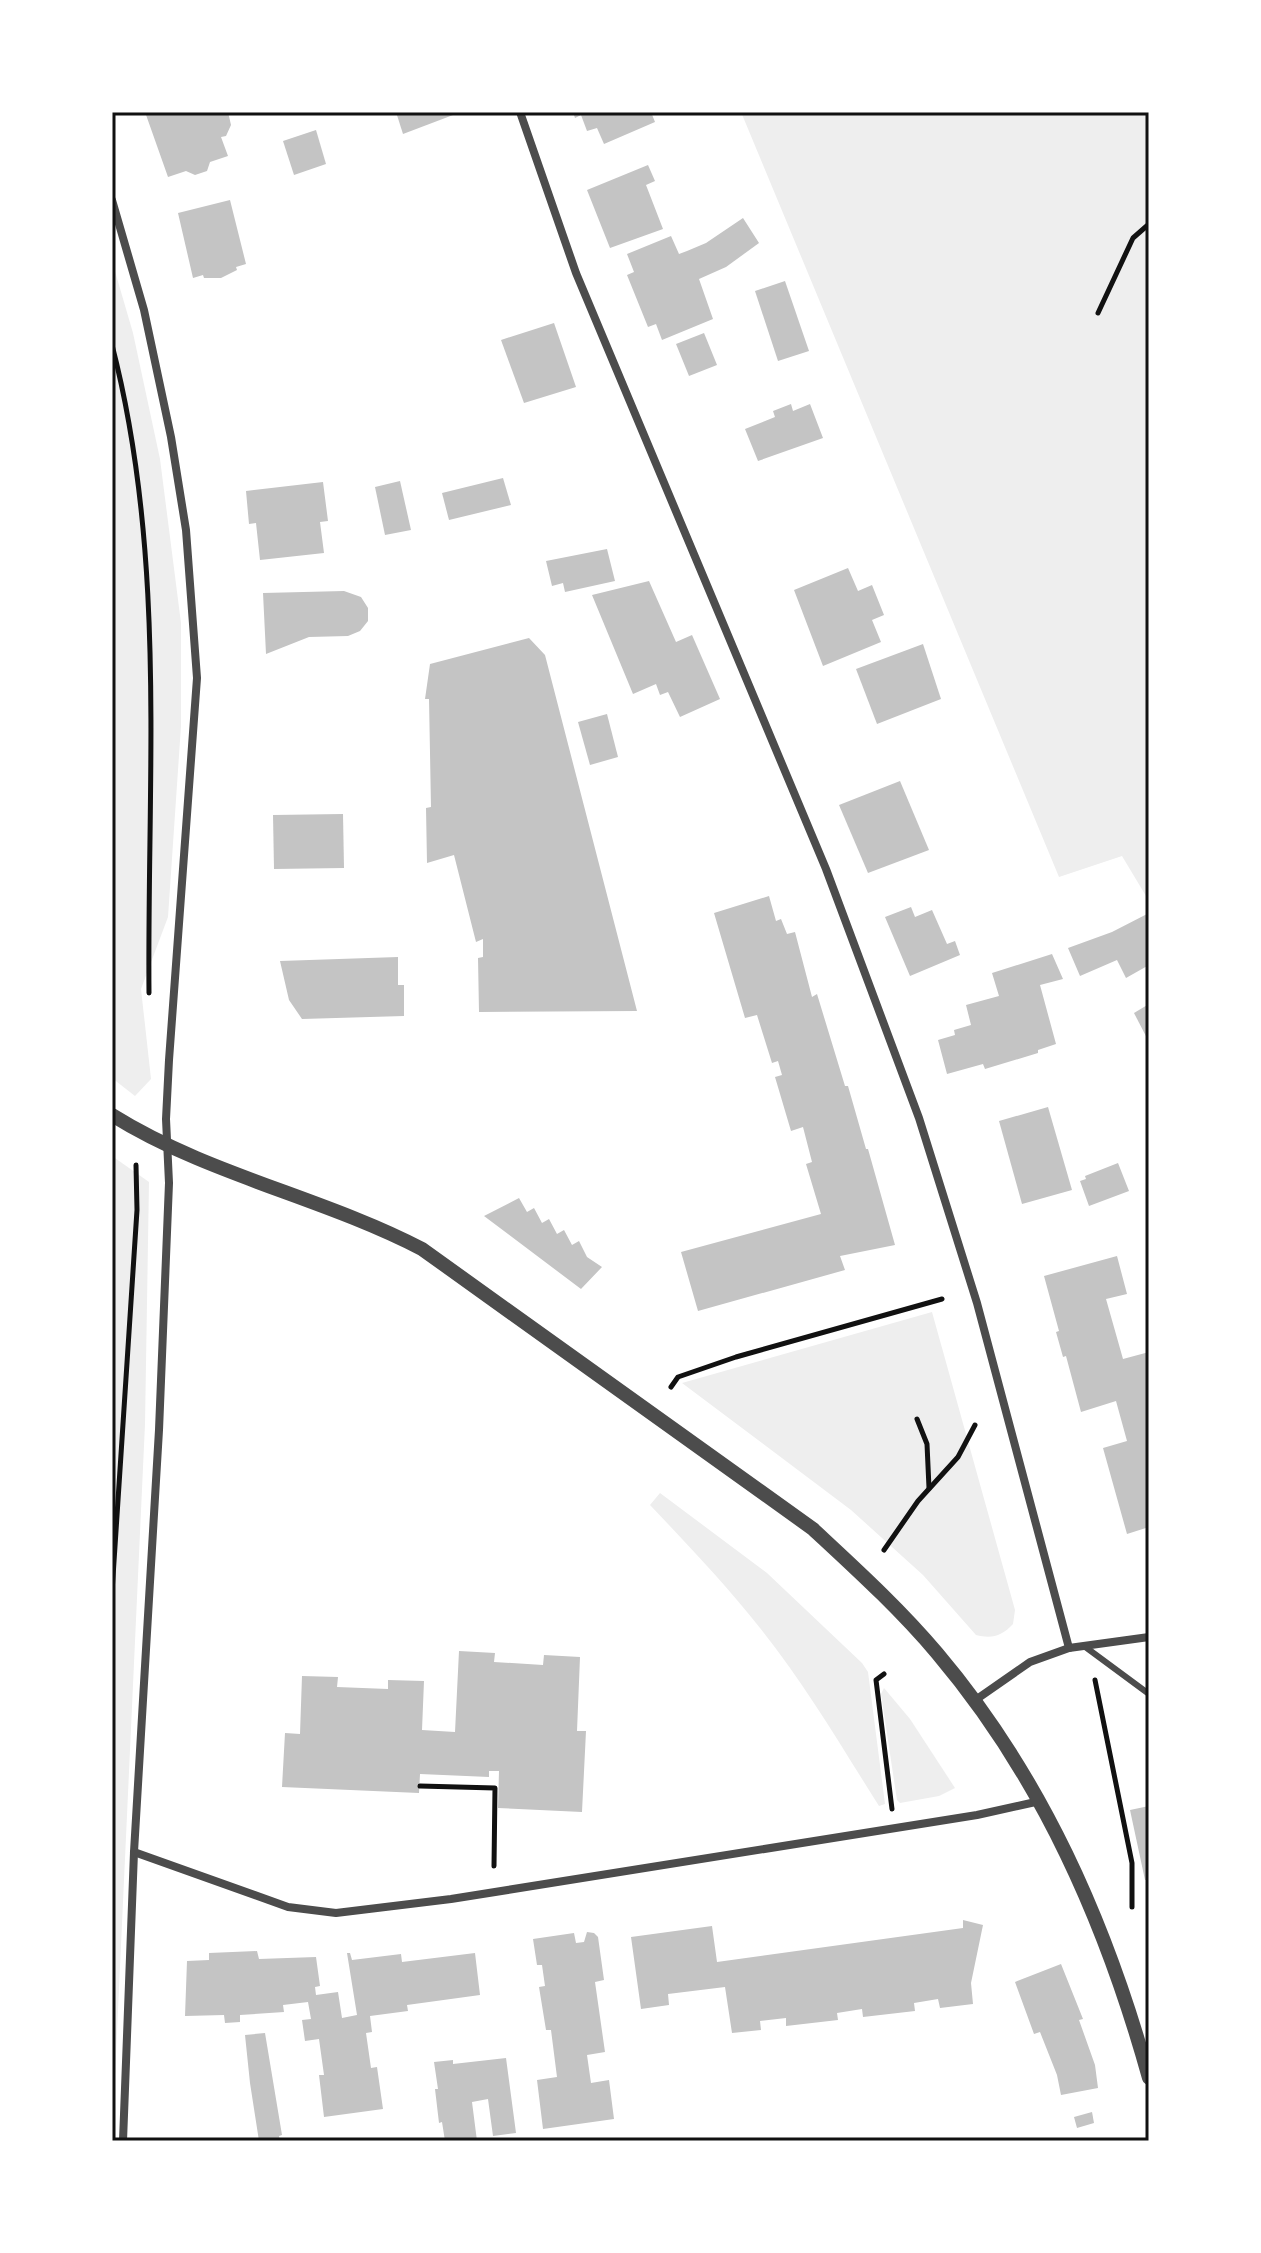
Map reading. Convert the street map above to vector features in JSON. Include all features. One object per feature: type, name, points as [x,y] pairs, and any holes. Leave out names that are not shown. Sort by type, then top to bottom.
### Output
[{"type":"street","points":[[520,112],[576,273],[826,869],[919,1118],[981,1318],[1069,1648]]},
{"type":"street","points":[[112,200],[144,310],[171,437],[186,530],[196,665],[169,1048],[166,1146],[169,1183],[160,1415],[134,1852],[123,2141]]},
{"type":"street","points":[[112,1115],[166,1146],[378,1226],[422,1249],[813,1529],[898,1609],[939,1655],[1016,1761],[1077,1874],[1103,1933],[1129,2005],[1149,2078]]},
{"type":"street","points":[[974,1701],[1030,1662],[1069,1648],[1149,1637]]},
{"type":"street","points":[[134,1852],[288,1907],[336,1913],[466,1896],[977,1815],[1040,1801]]},
{"type":"lane","points":[[1084,1646],[1149,1694]]},
{"type":"path","points":[[1098,313],[1133,238],[1149,224]]},
{"type":"path","points":[[112,345],[137,475],[152,665],[150,1004]]},
{"type":"path","points":[[112,1592],[137,1210],[136,1165]]},
{"type":"path","points":[[671,1387],[678,1377],[736,1357],[942,1299]]},
{"type":"path","points":[[917,1419],[927,1444],[929,1489]]},
{"type":"path","points":[[884,1550],[929,1489],[958,1457],[975,1425]]},
{"type":"path","points":[[884,1674],[876,1680],[892,1810]]},
{"type":"path","points":[[1090,1675],[1096,1680],[1132,1863],[1132,1907]]},
{"type":"path","points":[[420,1786],[495,1788],[494,1866]]},
{"type":"shaded area","points":[[741,112],[1149,112],[1149,901],[1122,856],[1059,877]]},
{"type":"shaded area","points":[[112,261],[133,333],[160,459],[181,623],[181,726],[168,917],[141,989],[151,1079],[135,1096],[112,1078]]},
{"type":"shaded area","points":[[112,1156],[149,1182],[145,1424],[112,2141]]},
{"type":"shaded area","points":[[932,1312],[1015,1610],[1013,1624],[1001,1634],[987,1637],[976,1635],[923,1575],[851,1510],[682,1383]]},
{"type":"shaded area","points":[[660,1493],[767,1573],[862,1663],[868,1672],[885,1804],[879,1806],[807,1693],[760,1628],[650,1505]]},
{"type":"shaded area","points":[[884,1688],[910,1719],[955,1788],[939,1796],[900,1803],[897,1800],[881,1694]]},
{"type":"building","points":[[145,112],[228,112],[231,125],[226,136],[221,137],[228,156],[210,162],[207,171],[195,175],[186,171],[168,177]]},
{"type":"building","points":[[396,112],[461,112],[403,134]]},
{"type":"building","points":[[573,112],[651,112],[655,122],[604,144],[597,128],[587,131],[581,115],[575,118]]},
{"type":"building","points":[[316,130],[326,164],[294,175],[283,141]]},
{"type":"building","points":[[648,165],[655,181],[646,185],[663,229],[610,248],[587,190]]},
{"type":"building","points":[[230,200],[246,264],[221,278],[204,278],[203,275],[193,278],[178,213]]},
{"type":"building","points":[[743,218],[759,243],[726,267],[699,279],[713,319],[662,340],[656,324],[648,327],[627,275],[634,272],[627,254],[671,236],[679,254],[706,243]]},
{"type":"building","points":[[785,281],[809,351],[778,361],[755,291]]},
{"type":"building","points":[[554,323],[576,387],[524,403],[501,340]]},
{"type":"building","points":[[704,333],[717,365],[689,376],[676,344]]},
{"type":"building","points":[[791,404],[793,411],[810,404],[823,438],[758,461],[745,429],[775,417],[773,411]]},
{"type":"building","points":[[503,478],[511,505],[449,520],[442,493]]},
{"type":"building","points":[[400,481],[411,530],[385,535],[375,487]]},
{"type":"building","points":[[323,482],[328,521],[320,522],[324,553],[260,560],[256,523],[249,524],[246,491]]},
{"type":"building","points":[[607,549],[615,581],[565,592],[563,583],[552,586],[546,561]]},
{"type":"building","points":[[848,568],[858,591],[872,585],[884,615],[872,620],[881,642],[823,666],[794,590]]},
{"type":"building","points":[[649,581],[676,642],[692,635],[720,699],[680,717],[668,692],[660,695],[656,684],[633,694],[592,595]]},
{"type":"building","points":[[344,591],[361,597],[368,608],[368,621],[360,631],[348,636],[309,637],[266,654],[263,593]]},
{"type":"building","points":[[529,638],[545,655],[637,1011],[479,1012],[478,958],[483,957],[483,939],[476,942],[454,855],[427,863],[426,808],[431,807],[429,699],[425,699],[430,664]]},
{"type":"building","points":[[923,644],[941,699],[877,724],[856,669]]},
{"type":"building","points":[[607,714],[618,757],[590,765],[578,722]]},
{"type":"building","points":[[900,781],[929,850],[868,873],[839,805]]},
{"type":"building","points":[[343,814],[344,868],[274,869],[273,815]]},
{"type":"building","points":[[769,896],[776,921],[781,919],[787,934],[795,932],[812,997],[817,994],[845,1086],[848,1086],[895,1245],[840,1256],[845,1270],[698,1311],[681,1252],[821,1214],[806,1164],[812,1162],[803,1127],[791,1131],[775,1077],[782,1075],[778,1061],[772,1063],[757,1015],[745,1018],[714,913]]},
{"type":"building","points":[[911,907],[915,917],[932,910],[947,944],[955,941],[960,955],[910,976],[885,917]]},
{"type":"building","points":[[1149,913],[1149,965],[1126,978],[1117,960],[1080,976],[1068,948],[1112,932]]},
{"type":"building","points":[[1052,954],[1063,979],[1040,985],[1056,1044],[1038,1050],[1038,1053],[985,1069],[983,1064],[947,1074],[938,1040],[955,1035],[954,1030],[971,1025],[966,1005],[999,996],[992,973]]},
{"type":"building","points":[[398,957],[398,985],[404,985],[404,1016],[302,1019],[289,1000],[280,961]]},
{"type":"building","points":[[1149,1004],[1149,1042],[1134,1013]]},
{"type":"building","points":[[1048,1107],[1072,1190],[1022,1204],[999,1121]]},
{"type":"building","points":[[1118,1163],[1129,1191],[1089,1206],[1080,1181]]},
{"type":"building","points":[[519,1198],[527,1212],[534,1208],[542,1223],[549,1219],[557,1234],[564,1230],[572,1245],[579,1241],[587,1257],[602,1267],[581,1289],[484,1216]]},
{"type":"building","points":[[1117,1256],[1127,1294],[1106,1299],[1123,1359],[1149,1352],[1149,1527],[1127,1534],[1103,1448],[1127,1441],[1116,1401],[1081,1412],[1056,1332],[1059,1331],[1044,1276]]},
{"type":"building","points":[[459,1651],[495,1653],[494,1662],[543,1665],[544,1655],[580,1657],[577,1731],[586,1731],[582,1812],[498,1808],[499,1771],[489,1771],[489,1777],[420,1774],[419,1793],[282,1787],[285,1733],[300,1734],[302,1676],[338,1677],[337,1687],[388,1689],[388,1680],[424,1681],[422,1730],[455,1732]]},
{"type":"building","points":[[1149,1806],[1149,1873],[1146,1874],[1148,1880],[1145,1880],[1130,1810]]},
{"type":"building","points":[[963,1920],[983,1925],[971,1983],[973,2004],[940,2008],[938,1999],[914,2003],[915,2011],[863,2017],[862,2009],[837,2013],[838,2020],[786,2026],[786,2018],[760,2021],[761,2030],[732,2033],[725,1987],[668,1994],[669,2005],[641,2009],[631,1937],[712,1926],[717,1962],[963,1928]]},
{"type":"building","points":[[587,1932],[598,1937],[604,1980],[595,1982],[605,2052],[587,2055],[591,2083],[609,2080],[614,2119],[543,2129],[537,2080],[557,2077],[551,2030],[546,2030],[539,1987],[545,1986],[542,1965],[537,1965],[533,1939],[574,1933],[576,1943],[584,1942]]},
{"type":"building","points":[[257,1951],[259,1959],[316,1957],[320,1986],[315,1987],[316,1995],[338,1992],[342,2018],[357,2015],[347,1953],[350,1953],[352,1960],[401,1954],[402,1962],[475,1953],[480,1995],[407,2005],[408,2011],[370,2016],[372,2032],[366,2033],[371,2068],[377,2067],[383,2109],[324,2117],[319,2075],[324,2075],[319,2039],[305,2041],[302,2020],[311,2019],[308,2002],[283,2005],[284,2012],[240,2015],[240,2022],[225,2023],[224,2015],[185,2016],[187,1961],[209,1960],[209,1953]]},
{"type":"building","points":[[1061,1964],[1083,2019],[1079,2020],[1095,2065],[1098,2088],[1061,2095],[1057,2075],[1040,2032],[1034,2034],[1015,1982]]},
{"type":"building","points":[[265,2033],[282,2135],[279,2136],[280,2141],[259,2141],[250,2083],[245,2035]]},
{"type":"building","points":[[506,2058],[516,2133],[493,2136],[488,2099],[472,2102],[477,2141],[445,2141],[442,2122],[439,2123],[434,2062],[453,2060],[453,2064]]},
{"type":"building","points":[[1092,2112],[1094,2123],[1077,2128],[1074,2117]]}]
